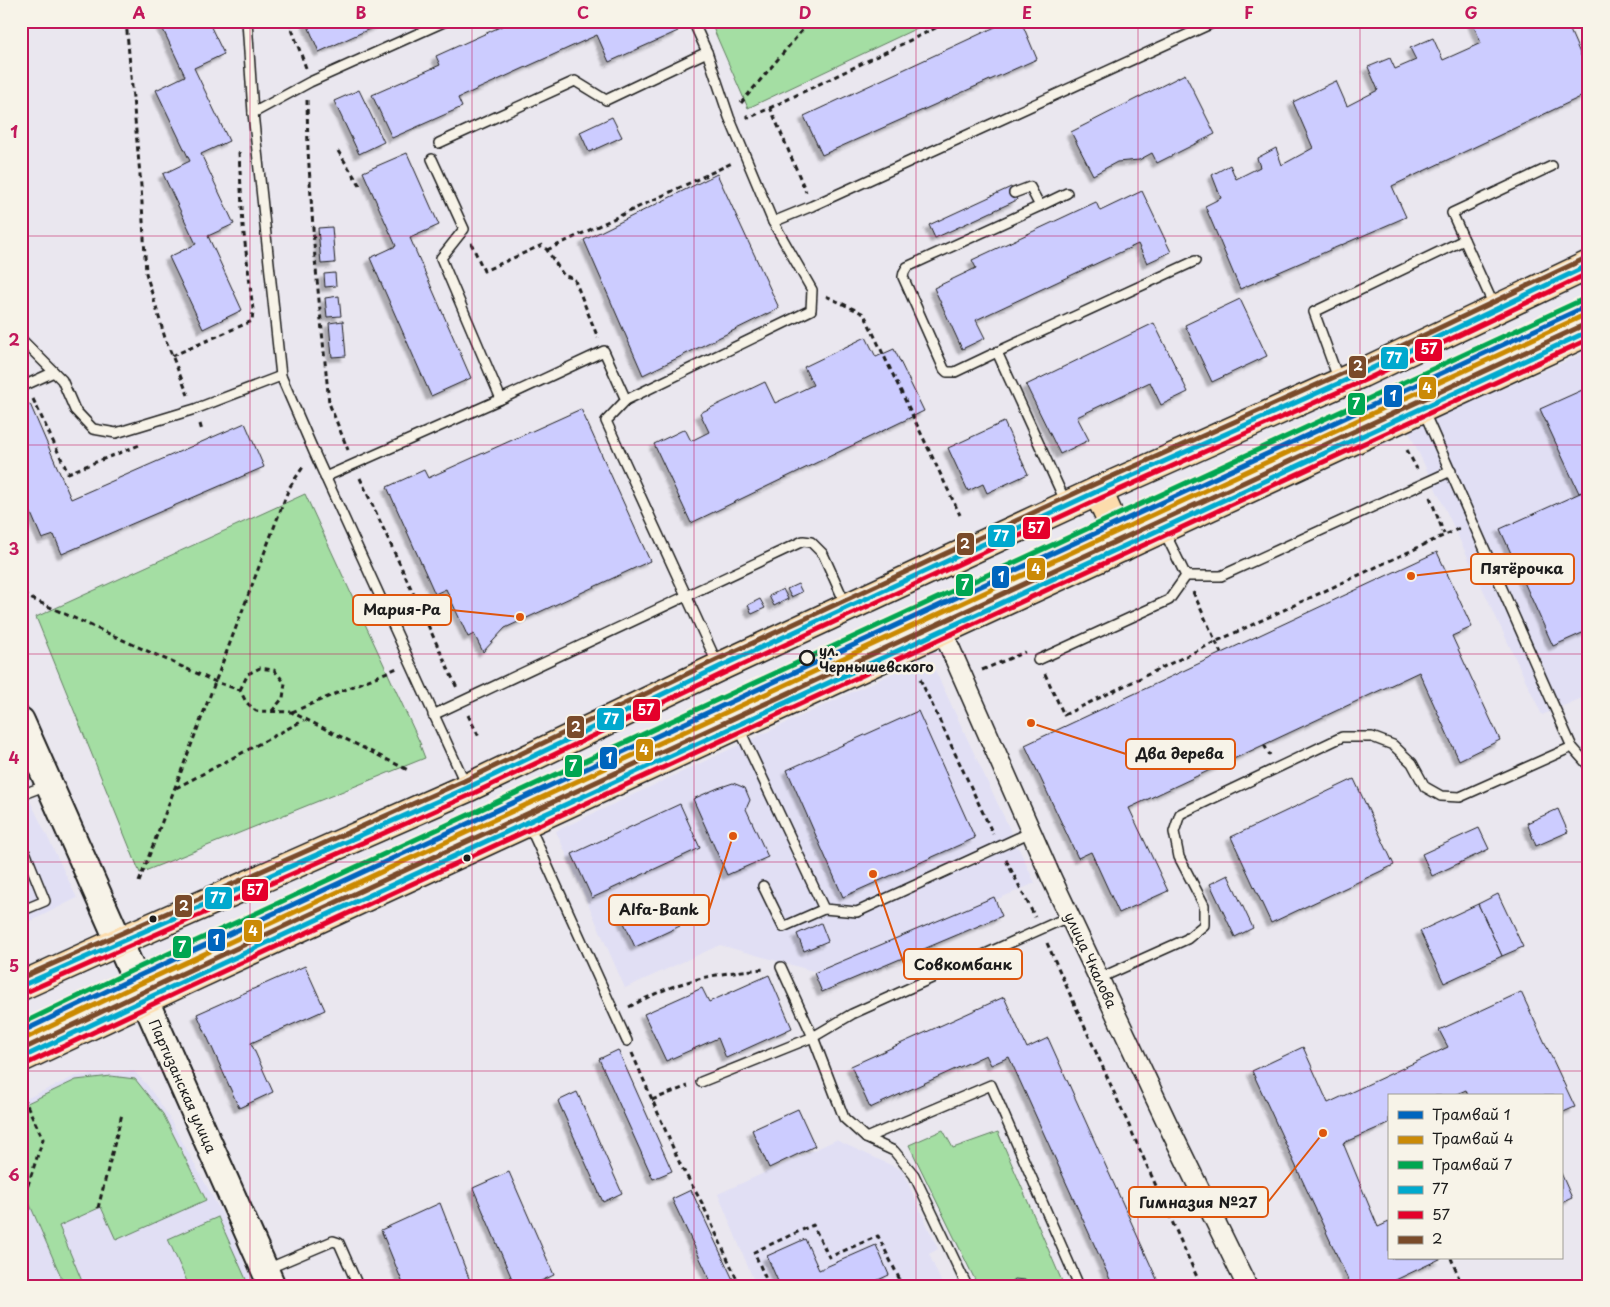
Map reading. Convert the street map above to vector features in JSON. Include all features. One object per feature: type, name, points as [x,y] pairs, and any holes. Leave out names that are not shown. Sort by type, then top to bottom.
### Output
[{"type":"main road","points":[[21,986],[467,788],[719,667],[1098,491],[1340,382],[1589,265]]},
{"type":"main road","points":[[21,1058],[1589,331]]},
{"type":"main road","points":[[1098,491],[1123,547]]},
{"type":"main road","name":"Партизанская улица","points":[[21,721],[268,1278]]},
{"type":"street","name":"улица Чкалова","points":[[942,630],[1070,916],[1247,1286]]},
{"type":"lane","points":[[247,21],[253,113],[281,376],[467,788]]},
{"type":"lane","points":[[253,113],[310,82],[446,21]]},
{"type":"lane","points":[[693,21],[729,117],[773,222],[812,290],[811,310],[626,400],[606,421],[719,667]]},
{"type":"lane","points":[[773,222],[812,206],[1217,21]]},
{"type":"lane","points":[[439,143],[575,81],[606,100],[706,52]]},
{"type":"lane","points":[[432,160],[464,229],[441,258],[501,399]]},
{"type":"lane","points":[[1496,309],[1452,213],[1552,166]]},
{"type":"lane","points":[[1014,193],[1030,187],[1040,206]]},
{"type":"lane","points":[[1067,193],[907,268],[904,272],[905,284],[947,372],[955,372],[1195,261]]},
{"type":"lane","points":[[1340,382],[1314,312],[1464,240]]},
{"type":"lane","points":[[21,339],[62,380],[76,410],[93,428],[116,433],[194,409],[281,376]]},
{"type":"lane","points":[[325,477],[604,351],[626,400]]},
{"type":"lane","points":[[998,352],[1068,506]]},
{"type":"lane","points":[[21,386],[54,372]]},
{"type":"lane","points":[[1422,408],[1572,747],[1589,766]]},
{"type":"lane","points":[[1186,576],[1221,576],[1450,471]]},
{"type":"lane","points":[[1163,528],[1186,576]]},
{"type":"lane","points":[[433,715],[686,595],[803,542],[811,542],[823,554],[847,608]]},
{"type":"lane","points":[[1038,660],[1169,600],[1186,576]]},
{"type":"lane","points":[[738,725],[824,909]]},
{"type":"lane","points":[[1100,978],[1187,938],[1204,925],[1204,905],[1179,857],[1174,832],[1180,814],[1342,736],[1372,737],[1393,745],[1412,763],[1425,787],[1441,796],[1460,798],[1572,747]]},
{"type":"lane","points":[[21,795],[48,784]]},
{"type":"lane","points":[[528,823],[627,1041]]},
{"type":"lane","points":[[763,886],[783,927],[824,909],[857,912],[1032,832]]},
{"type":"lane","points":[[21,856],[26,854],[45,901],[21,911]]},
{"type":"lane","points":[[701,1082],[813,1037],[852,1014],[1070,916]]},
{"type":"lane","points":[[781,967],[813,1037],[844,1118],[866,1138],[894,1151],[914,1175],[967,1286]]},
{"type":"lane","points":[[866,1138],[991,1085],[1079,1286]]},
{"type":"lane","points":[[268,1278],[333,1241],[339,1243],[358,1286]]},
{"type":"path","points":[[126,21],[141,186],[146,273],[165,338],[202,431]]},
{"type":"path","points":[[289,21],[310,82],[307,96],[308,150],[315,259],[329,403],[354,464],[480,740]]},
{"type":"path","points":[[729,117],[810,21]]},
{"type":"path","points":[[738,107],[749,118],[950,21]]},
{"type":"path","points":[[770,107],[812,206]]},
{"type":"path","points":[[172,356],[252,321],[253,310],[243,226],[239,149]]},
{"type":"path","points":[[338,151],[362,189]]},
{"type":"path","points":[[547,250],[745,156]]},
{"type":"path","points":[[464,229],[484,271],[542,246],[547,250],[564,276],[574,278],[604,351]]},
{"type":"path","points":[[812,290],[864,314],[960,515]]},
{"type":"path","points":[[139,882],[289,488],[314,452]]},
{"type":"path","points":[[1046,676],[1064,715],[1472,522]]},
{"type":"path","points":[[23,595],[216,682],[240,690],[246,702],[256,711],[291,712],[409,663]]},
{"type":"path","points":[[1194,596],[1221,653]]},
{"type":"path","points":[[982,670],[1026,652],[1038,660]]},
{"type":"path","points":[[240,690],[248,674],[260,668],[274,670],[286,682],[283,698],[272,711]]},
{"type":"path","points":[[920,679],[999,847],[1041,930],[1201,1286]]},
{"type":"path","points":[[291,712],[410,771]]},
{"type":"path","points":[[176,788],[304,720]]},
{"type":"path","points":[[615,1014],[663,990],[682,983],[732,971],[781,967]]},
{"type":"path","points":[[627,1041],[680,1164],[702,1203],[740,1286]]},
{"type":"path","points":[[652,1100],[701,1082]]},
{"type":"path","points":[[25,1101],[43,1139],[25,1194]]},
{"type":"path","points":[[98,1208],[122,1114]]},
{"type":"path","points":[[768,1286],[754,1252],[813,1225],[828,1257],[878,1236],[903,1286]]},
{"type":"path","points":[[1452,1260],[1462,1286]]},
{"type":"path","points":[[1573,1286],[1589,1279]]},
{"type":"shaded area","points":[[1589,351],[1589,695],[1542,715],[1408,430]]},
{"type":"shaded area","points":[[912,664],[935,670],[1035,883],[824,974],[720,945],[625,988],[556,831]]},
{"type":"shaded area","points":[[21,782],[77,898],[21,926]]},
{"type":"shaded area","points":[[134,1071],[147,1085],[166,1112],[227,1223],[254,1286],[21,1286],[21,1101],[76,1076]]},
{"type":"shaded area","points":[[836,1140],[902,1170],[938,1249],[929,1254],[943,1286],[756,1286],[718,1194]]},
{"type":"green space","points":[[710,21],[932,21],[748,108]]},
{"type":"green space","points":[[305,494],[421,745],[425,758],[140,873],[36,617]]},
{"type":"green space","points":[[111,1076],[135,1079],[163,1114],[206,1200],[116,1240],[101,1207],[59,1226],[84,1286],[65,1286],[21,1184],[21,1106],[76,1080]]},
{"type":"green space","points":[[943,1130],[953,1148],[998,1132],[1064,1286],[978,1286],[909,1145]]},
{"type":"green space","points":[[218,1217],[249,1286],[189,1286],[168,1239]]},
{"type":"building","points":[[159,21],[208,21],[224,54],[194,68],[229,141],[201,154],[234,224],[208,236],[242,310],[203,329],[169,257],[196,244],[163,174],[190,161],[156,90],[185,76]]},
{"type":"building","points":[[306,21],[387,21],[319,52]]},
{"type":"building","points":[[513,21],[673,21],[678,31],[609,62],[597,35],[458,98],[462,107],[392,138],[372,95],[440,65],[436,56]]},
{"type":"building","points":[[1008,21],[1021,21],[1037,59],[822,155],[804,116]]},
{"type":"building","points":[[1472,21],[1566,21],[1589,74],[1589,93],[1392,186],[1406,217],[1240,289],[1205,206],[1221,198],[1212,175],[1230,165],[1236,179],[1260,167],[1257,158],[1276,148],[1282,165],[1313,148],[1293,102],[1336,81],[1347,106],[1378,90],[1368,67],[1390,58],[1395,69],[1416,60],[1410,48],[1433,38],[1443,60],[1481,43]]},
{"type":"building","points":[[1185,74],[1215,134],[1157,163],[1152,153],[1139,160],[1117,162],[1093,175],[1071,132]]},
{"type":"building","points":[[359,90],[384,142],[359,154],[334,101]]},
{"type":"building","points":[[612,117],[622,137],[589,152],[580,132]]},
{"type":"building","points":[[407,153],[439,225],[410,238],[471,378],[431,396],[370,258],[396,246],[363,172]]},
{"type":"building","points":[[717,174],[779,308],[643,375],[584,240]]},
{"type":"building","points":[[1011,187],[1017,200],[935,238],[929,225]]},
{"type":"building","points":[[1142,191],[1171,252],[1147,263],[1138,244],[976,320],[985,338],[962,349],[934,288],[976,268],[972,260],[1096,202],[1100,211]]},
{"type":"building","points":[[332,227],[335,263],[321,264],[318,228]]},
{"type":"building","points":[[335,273],[336,286],[325,287],[324,274]]},
{"type":"building","points":[[339,296],[341,316],[327,317],[325,298]]},
{"type":"building","points":[[1240,299],[1267,356],[1212,382],[1185,325]]},
{"type":"building","points":[[343,321],[346,356],[332,357],[329,323]]},
{"type":"building","points":[[1154,323],[1188,392],[1161,405],[1150,382],[1077,417],[1089,440],[1060,454],[1026,385]]},
{"type":"building","points":[[866,337],[876,357],[894,349],[924,411],[691,523],[654,444],[685,429],[691,441],[709,432],[700,413],[765,382],[775,403],[813,385],[804,367]]},
{"type":"building","points":[[1589,387],[1589,489],[1579,493],[1540,409]]},
{"type":"building","points":[[30,404],[71,499],[245,423],[264,467],[62,554],[54,535],[42,539],[21,490],[21,408]]},
{"type":"building","points":[[581,409],[650,561],[505,628],[483,652],[474,634],[468,637],[446,589],[435,594],[387,487],[424,470],[428,478]]},
{"type":"building","points":[[1004,422],[1028,474],[987,493],[983,484],[968,491],[948,448]]},
{"type":"building","points":[[1589,489],[1589,630],[1553,646],[1500,529]]},
{"type":"building","points":[[1437,552],[1472,627],[1452,636],[1500,740],[1459,760],[1419,672],[1129,808],[1168,891],[1119,913],[1091,852],[1078,858],[1025,745]]},
{"type":"building","points":[[798,584],[802,592],[791,597],[787,589]]},
{"type":"building","points":[[783,589],[788,599],[774,606],[769,596]]},
{"type":"building","points":[[760,599],[765,608],[752,614],[748,605]]},
{"type":"building","points":[[918,711],[975,838],[843,897],[787,770]]},
{"type":"building","points":[[1354,779],[1394,865],[1271,923],[1231,837]]},
{"type":"building","points":[[733,783],[745,788],[750,800],[746,809],[768,857],[727,875],[693,799]]},
{"type":"building","points":[[680,804],[700,848],[592,898],[572,854]]},
{"type":"building","points":[[1558,809],[1568,832],[1536,846],[1527,823]]},
{"type":"building","points":[[1479,828],[1489,849],[1432,876],[1422,854]]},
{"type":"building","points":[[1228,875],[1253,928],[1235,937],[1210,884]]},
{"type":"building","points":[[1498,894],[1523,947],[1502,956],[1478,904]]},
{"type":"building","points":[[666,895],[680,926],[635,947],[621,916]]},
{"type":"building","points":[[994,897],[1002,916],[822,992],[814,973]]},
{"type":"building","points":[[1478,904],[1502,956],[1444,983],[1420,931]]},
{"type":"building","points":[[821,923],[828,941],[804,951],[797,934]]},
{"type":"building","points":[[305,966],[325,1010],[251,1043],[273,1092],[239,1108],[197,1014]]},
{"type":"building","points":[[769,975],[792,1028],[726,1058],[718,1038],[666,1061],[644,1014],[702,988],[709,1002]]},
{"type":"building","points":[[1521,992],[1575,1107],[1562,1113],[1562,1094],[1467,1094],[1466,1090],[1457,1094],[1388,1094],[1388,1123],[1343,1143],[1378,1227],[1388,1222],[1388,1260],[1438,1260],[1383,1286],[1351,1286],[1252,1071],[1303,1047],[1328,1103],[1448,1047],[1439,1030]]},
{"type":"building","points":[[1004,997],[1027,1048],[1048,1038],[1160,1286],[1113,1286],[1009,1057],[991,1065],[986,1055],[870,1108],[851,1066]]},
{"type":"building","points":[[618,1050],[672,1171],[653,1179],[599,1059]]},
{"type":"building","points":[[577,1092],[622,1193],[603,1202],[558,1101]]},
{"type":"building","points":[[798,1109],[815,1146],[769,1168],[752,1130]]},
{"type":"building","points":[[509,1172],[554,1275],[530,1286],[515,1286],[473,1188]]},
{"type":"building","points":[[1562,1175],[1572,1198],[1562,1203]]},
{"type":"building","points":[[691,1190],[736,1286],[713,1286],[672,1199]]},
{"type":"building","points":[[440,1203],[472,1286],[404,1286],[381,1230]]},
{"type":"building","points":[[805,1239],[819,1270],[876,1245],[889,1275],[865,1286],[780,1286],[767,1256]]},
{"type":"building","points":[[1014,1279],[1025,1280],[1031,1286],[1009,1286],[1008,1284]]},
{"type":"tram line","name":"7","points":[[21,1024],[131,971],[1586,298]]},
{"type":"tram line","name":"1","points":[[21,1032],[1589,305]]},
{"type":"tram line","name":"4","points":[[24,1039],[1589,313]]},
{"type":"transit line","name":"2","points":[[21,978],[464,781],[716,660],[1095,484],[1359,366],[1586,258]]},
{"type":"transit line","name":"77","points":[[21,986],[467,788],[719,667],[1098,491],[1362,373],[1589,265]]},
{"type":"transit line","name":"57","points":[[24,993],[470,795],[722,674],[1101,498],[1365,380],[1589,273]]},
{"type":"transit line","name":"2","points":[[21,1050],[181,974],[1586,324]]},
{"type":"transit line","name":"77","points":[[21,1058],[1589,331]]},
{"type":"transit line","name":"57","points":[[24,1065],[1589,339]]},
{"type":"place","name":"Пятёрочка","points":[[1411,576]]},
{"type":"place","name":"Мария-Ра","points":[[520,617]]},
{"type":"place","name":"ул. Чернышевского","points":[[807,658]]},
{"type":"place","name":"Два дерева","points":[[1031,723]]},
{"type":"place","name":"Alfa-Bank","points":[[733,836]]},
{"type":"place","name":"Совкомбанк","points":[[873,874]]},
{"type":"place","name":"Гимназия №27","points":[[1323,1133]]}]
